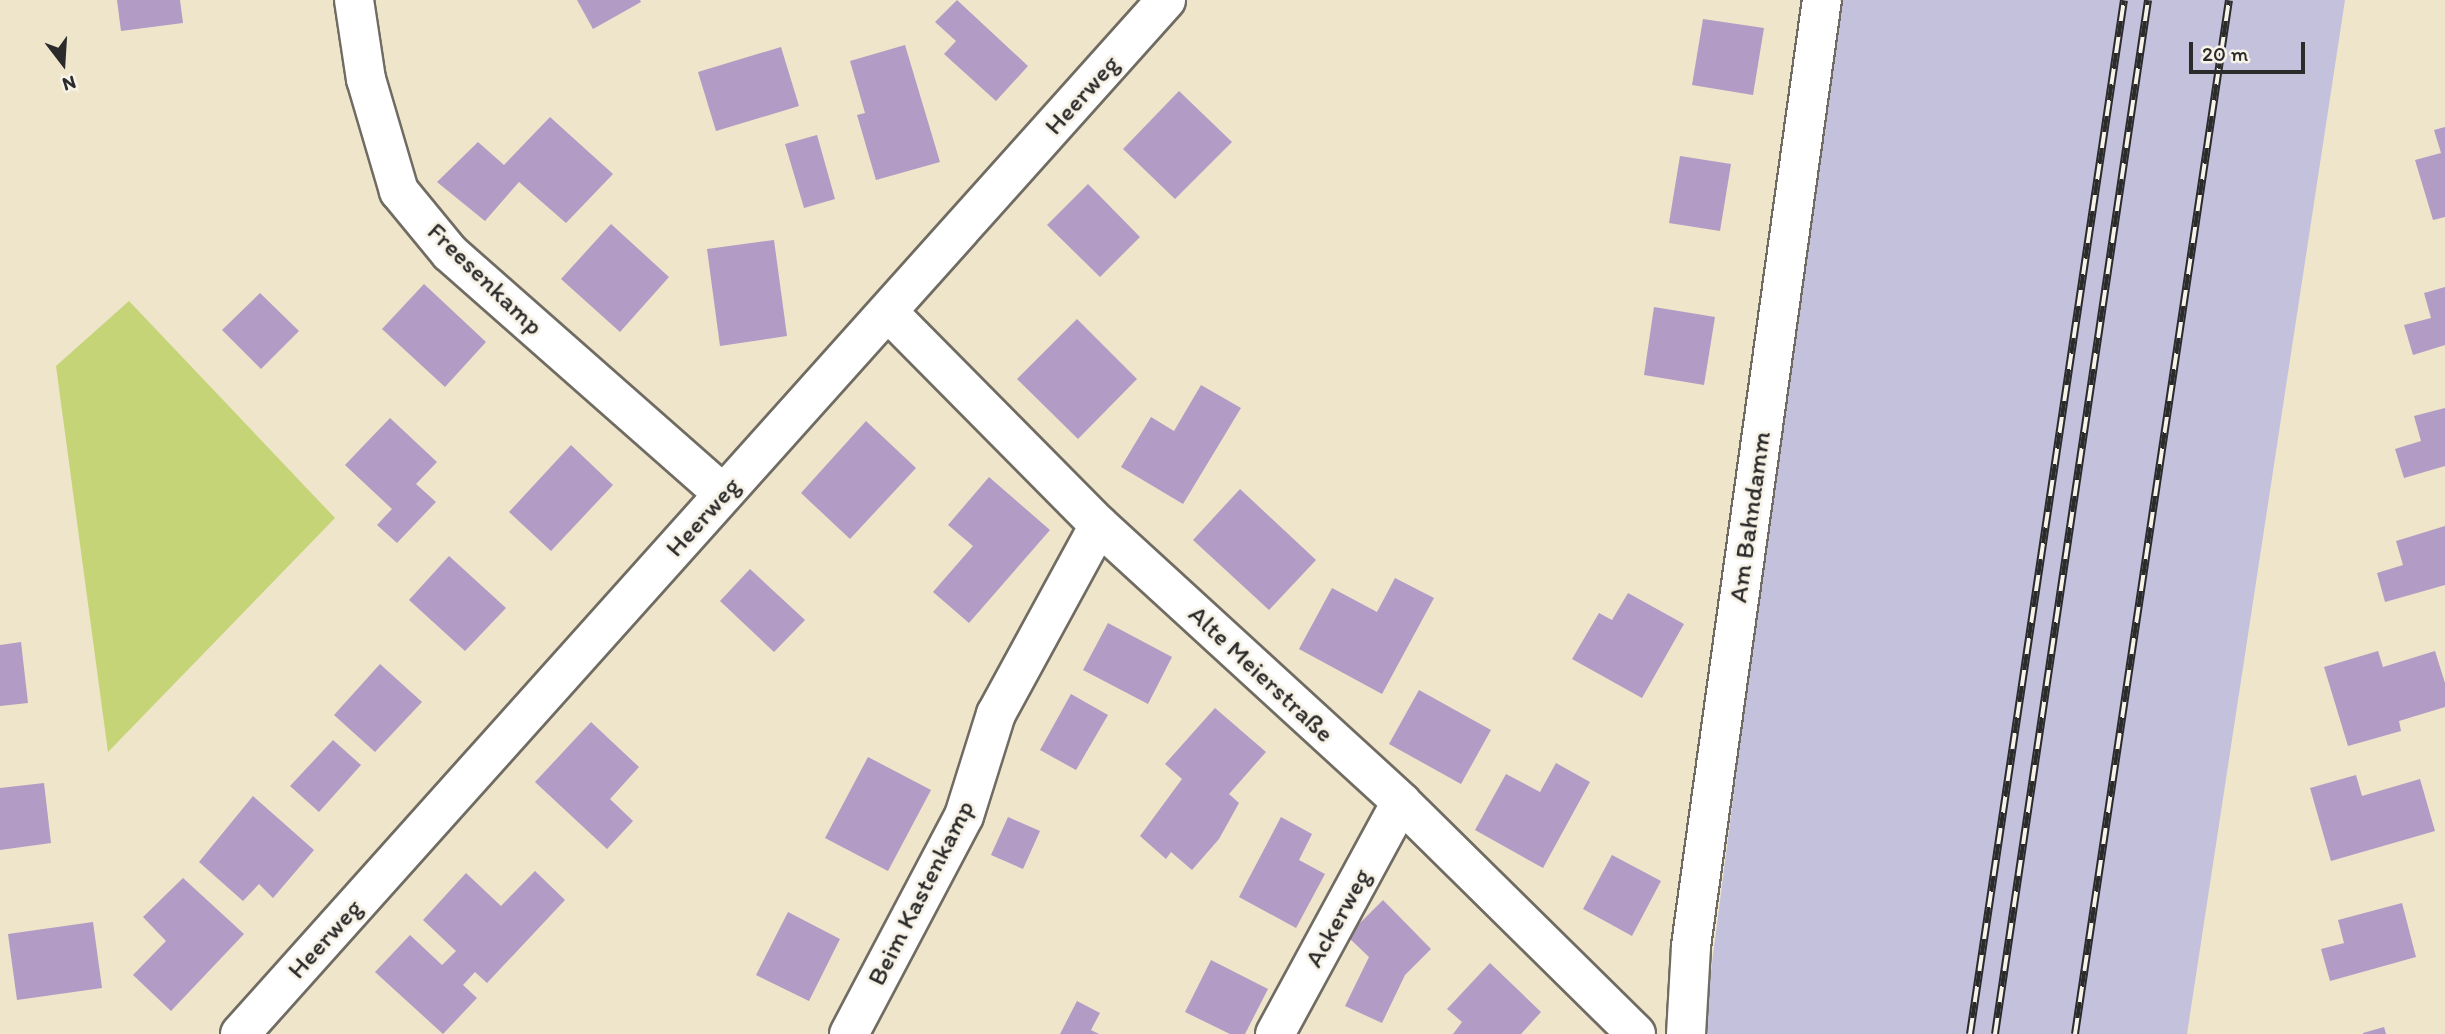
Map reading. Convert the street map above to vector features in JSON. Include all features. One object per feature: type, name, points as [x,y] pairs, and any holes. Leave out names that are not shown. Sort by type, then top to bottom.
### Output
[{"type":"street","name":"Freesenkamp","points":[[354,0],[366,79],[399,191],[450,253],[723,494]]},
{"type":"street","name":"Heerweg","points":[[240,1034],[1166,0]]},
{"type":"street","name":"Am Bahndamm","points":[[1686,1034],[1693,933],[1822,0]]},
{"type":"street","name":"Alte Meierstraße","points":[[888,312],[1099,525],[1401,802],[1636,1034]]},
{"type":"street","name":"Beim Kastenkamp","points":[[849,1034],[964,816],[996,714],[1099,525]]},
{"type":"street","name":"Ackerweg","points":[[1275,1034],[1401,802]]},
{"type":"shaded area","points":[[1835,0],[2345,0],[2187,1034],[1703,1034]]},
{"type":"green space","points":[[129,301],[335,518],[108,752],[56,366]]},
{"type":"building","points":[[117,0],[180,0],[183,23],[121,31]]},
{"type":"building","points":[[577,0],[640,0],[641,2],[593,29]]},
{"type":"building","points":[[957,0],[1028,66],[996,101],[944,54],[956,41],[935,22]]},
{"type":"building","points":[[1703,19],[1764,28],[1753,95],[1692,85]]},
{"type":"building","points":[[905,45],[940,162],[876,180],[857,115],[865,113],[850,61]]},
{"type":"building","points":[[781,47],[799,106],[716,131],[698,72]]},
{"type":"building","points":[[1179,91],[1232,142],[1175,199],[1123,149]]},
{"type":"building","points":[[550,117],[613,174],[566,223],[519,182],[485,221],[437,182],[478,142],[504,165]]},
{"type":"building","points":[[2445,127],[2445,217],[2433,220],[2415,160],[2441,153],[2434,130]]},
{"type":"building","points":[[817,135],[835,199],[804,208],[785,144]]},
{"type":"building","points":[[1680,156],[1731,164],[1720,231],[1669,223]]},
{"type":"building","points":[[1088,184],[1140,237],[1100,277],[1047,225]]},
{"type":"building","points":[[611,224],[669,277],[620,332],[561,279]]},
{"type":"building","points":[[774,240],[787,336],[720,346],[707,249]]},
{"type":"building","points":[[424,284],[486,342],[445,387],[382,329]]},
{"type":"building","points":[[2445,287],[2445,345],[2413,355],[2404,325],[2431,318],[2424,293]]},
{"type":"building","points":[[260,293],[299,331],[261,369],[222,330]]},
{"type":"building","points":[[1654,307],[1715,317],[1704,385],[1644,375]]},
{"type":"building","points":[[1077,319],[1137,379],[1078,439],[1017,379]]},
{"type":"building","points":[[1201,385],[1241,408],[1183,504],[1121,467],[1151,417],[1174,431]]},
{"type":"building","points":[[2445,408],[2445,466],[2404,478],[2395,449],[2421,441],[2414,416]]},
{"type":"building","points":[[390,418],[437,462],[416,484],[436,502],[397,543],[377,525],[392,509],[345,465]]},
{"type":"building","points":[[866,421],[916,468],[850,539],[801,493]]},
{"type":"building","points":[[571,445],[613,485],[551,551],[509,512]]},
{"type":"building","points":[[989,477],[1050,530],[969,623],[933,592],[973,546],[948,525]]},
{"type":"building","points":[[1240,489],[1316,560],[1269,610],[1193,540]]},
{"type":"building","points":[[2445,526],[2445,585],[2385,602],[2377,573],[2403,565],[2396,541]]},
{"type":"building","points":[[449,556],[506,608],[465,651],[409,600]]},
{"type":"building","points":[[750,569],[805,620],[774,652],[720,601]]},
{"type":"building","points":[[1395,578],[1434,598],[1382,694],[1299,649],[1332,588],[1377,612]]},
{"type":"building","points":[[1628,593],[1684,624],[1642,698],[1572,659],[1599,613],[1612,620]]},
{"type":"building","points":[[1108,623],[1172,657],[1148,704],[1083,670]]},
{"type":"building","points":[[21,642],[28,703],[0,706],[0,645]]},
{"type":"building","points":[[2378,651],[2383,667],[2435,651],[2445,683],[2445,707],[2399,721],[2401,731],[2348,746],[2324,667]]},
{"type":"building","points":[[380,664],[422,702],[375,752],[334,715]]},
{"type":"building","points":[[1419,690],[1491,730],[1461,784],[1389,744]]},
{"type":"building","points":[[1071,694],[1108,715],[1076,770],[1040,750]]},
{"type":"building","points":[[1215,708],[1266,752],[1229,794],[1239,803],[1219,839],[1192,870],[1171,852],[1166,859],[1140,836],[1182,779],[1165,764]]},
{"type":"building","points":[[591,722],[639,767],[610,799],[633,821],[607,849],[535,782]]},
{"type":"building","points":[[333,740],[361,765],[319,812],[290,786]]},
{"type":"building","points":[[868,757],[931,790],[888,871],[825,838]]},
{"type":"building","points":[[1556,763],[1590,782],[1543,868],[1475,830],[1506,774],[1540,792]]},
{"type":"building","points":[[2356,775],[2362,796],[2420,779],[2435,831],[2331,861],[2310,788]]},
{"type":"building","points":[[44,783],[51,843],[0,850],[0,788]]},
{"type":"building","points":[[253,796],[314,850],[273,898],[259,884],[243,901],[199,862]]},
{"type":"building","points":[[1008,817],[1040,831],[1023,869],[991,855]]},
{"type":"building","points":[[1281,817],[1312,834],[1299,860],[1325,874],[1296,928],[1239,897]]},
{"type":"building","points":[[1612,855],[1661,881],[1632,936],[1583,909]]},
{"type":"building","points":[[535,871],[565,900],[487,983],[475,972],[463,985],[477,998],[443,1034],[375,972],[410,935],[442,965],[456,951],[423,920],[466,873],[501,906]]},
{"type":"building","points":[[183,878],[244,934],[171,1011],[133,975],[166,941],[143,917]]},
{"type":"building","points":[[1383,900],[1431,949],[1405,975],[1382,1023],[1345,1006],[1369,957],[1347,936]]},
{"type":"building","points":[[2402,903],[2416,957],[2330,981],[2321,949],[2344,943],[2338,920]]},
{"type":"building","points":[[788,912],[840,939],[809,1001],[756,975]]},
{"type":"building","points":[[93,922],[102,988],[17,1000],[8,934]]},
{"type":"building","points":[[1211,960],[1268,989],[1245,1034],[1230,1034],[1185,1012]]},
{"type":"building","points":[[1490,963],[1541,1012],[1521,1034],[1453,1034],[1462,1022],[1447,1009]]},
{"type":"building","points":[[1077,1001],[1100,1013],[1091,1030],[1099,1034],[1060,1034]]},
{"type":"building","points":[[2384,1027],[2386,1034],[2363,1034],[2363,1033]]},
{"type":"railway","points":[[1970,1034],[2124,0]]},
{"type":"railway","points":[[1995,1034],[2148,0]]},
{"type":"railway","points":[[2075,1034],[2229,0]]}]
